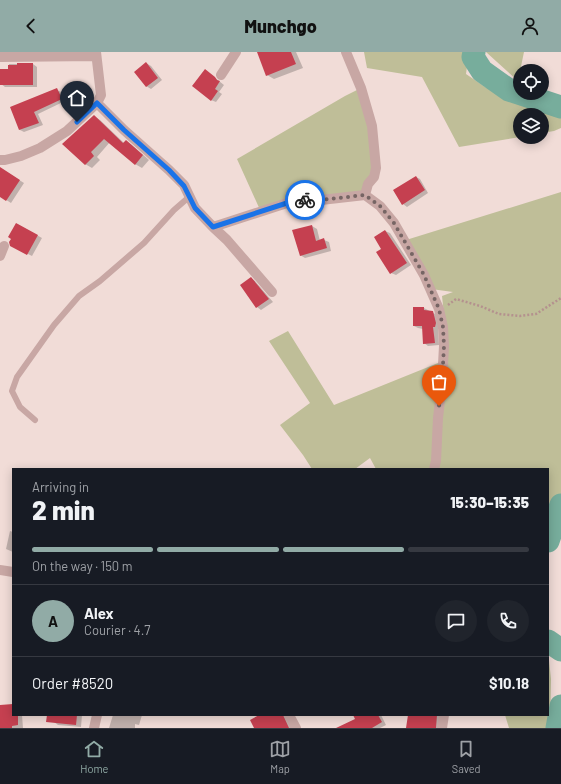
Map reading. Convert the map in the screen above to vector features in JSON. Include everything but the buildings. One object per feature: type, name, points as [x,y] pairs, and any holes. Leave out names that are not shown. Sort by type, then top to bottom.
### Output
[{"type":"street","points":[[221,75],[236,52]]},
{"type":"street","points":[[346,52],[361,88],[372,126],[376,168],[374,178],[368,184],[365,195]]},
{"type":"street","points":[[0,57],[96,54],[101,95],[97,103],[67,131],[40,148],[21,156],[0,160]]},
{"type":"street","points":[[97,103],[124,130],[169,170],[184,186],[195,208],[227,240],[272,292]]},
{"type":"street","points":[[213,227],[287,203],[301,200],[321,200],[365,195],[380,206],[394,223],[424,275],[440,312],[443,327],[443,362],[436,462],[434,468]]},
{"type":"street","points":[[0,256],[4,246]]},
{"type":"street","points":[[0,570],[12,572]]},
{"type":"street","points":[[94,728],[97,716]]},
{"type":"street","points":[[290,716],[296,728]]},
{"type":"street","points":[[442,728],[444,716]]},
{"type":"lane","points":[[34,420],[20,407],[12,391],[17,376],[54,324],[79,296],[100,281],[144,243],[174,210],[189,197]]},
{"type":"path","points":[[440,312],[456,299],[480,306],[499,314],[520,316],[536,314],[561,298]]},
{"type":"green space","points":[[364,52],[469,52],[466,74],[485,87],[513,97],[513,100],[523,100],[546,108],[513,108],[513,138],[459,147],[422,77],[367,68]]},
{"type":"green space","points":[[486,52],[524,52],[522,64],[513,64],[513,76]]},
{"type":"green space","points":[[361,88],[374,158],[365,195],[321,200],[261,212],[237,159]]},
{"type":"green space","points":[[549,109],[561,113],[561,128],[549,132]]},
{"type":"green space","points":[[561,192],[561,505],[556,519],[549,519],[549,468],[375,468],[370,458],[356,468],[311,468],[280,425],[310,403],[269,341],[288,331],[334,405],[443,361],[446,333],[442,296],[453,292],[431,289],[406,240]]},
{"type":"green space","points":[[549,660],[551,679],[550,728],[509,728],[505,716],[549,716]]},
{"type":"waterway","points":[[474,52],[473,57],[482,71],[509,90],[561,107]]},
{"type":"waterway","points":[[549,538],[561,505]]},
{"type":"waterway","points":[[549,642],[561,650]]},
{"type":"waterway","points":[[557,728],[561,706]]},
{"type":"way so far","points":[[305,200],[321,200],[365,195],[380,206],[394,223],[424,275],[439,309],[443,327],[444,346],[439,406]]},
{"type":"route","points":[[77,122],[97,103],[124,130],[169,170],[184,186],[195,208],[213,227],[287,203],[305,200]]}]
